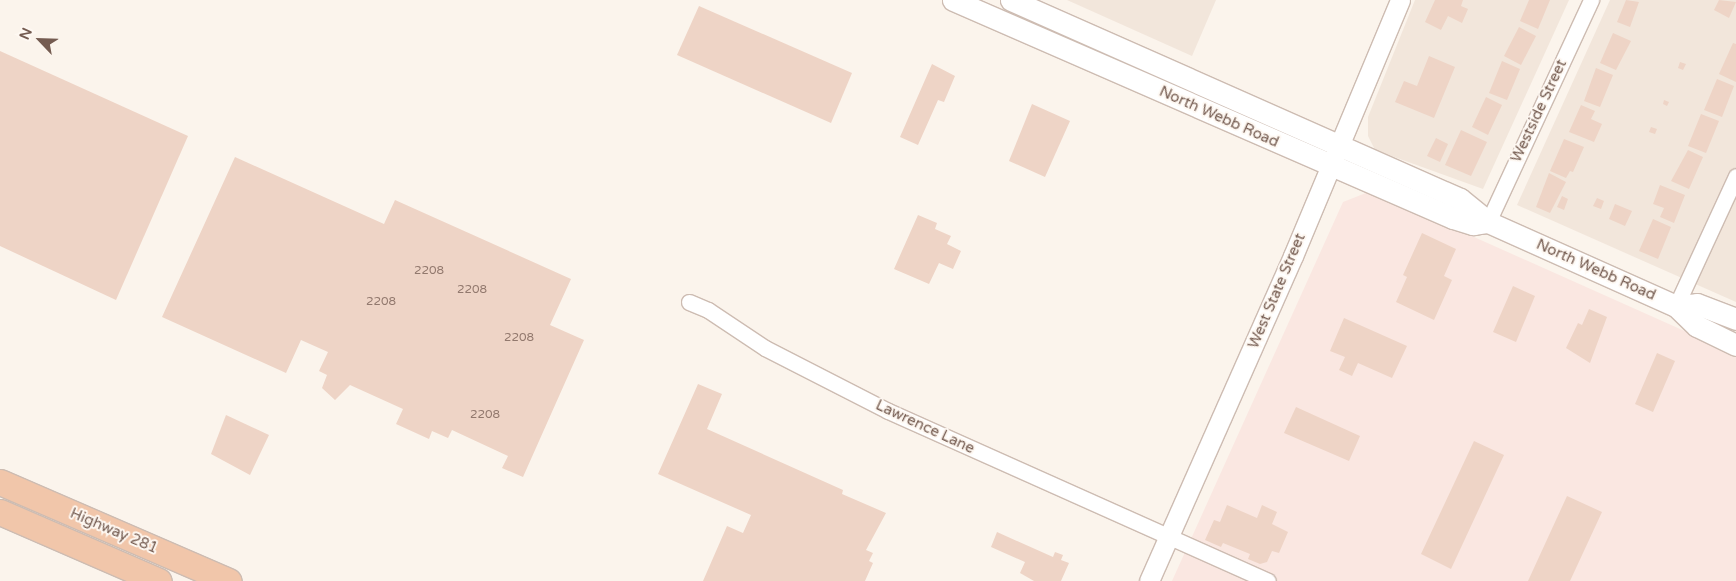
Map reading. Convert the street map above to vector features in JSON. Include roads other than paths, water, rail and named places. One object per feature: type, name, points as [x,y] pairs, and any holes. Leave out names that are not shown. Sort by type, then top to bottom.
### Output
[{"type":"highway","name":"Highway 281","points":[[0,482],[229,581]]},
{"type":"highway","name":"Highway 281","points":[[0,512],[159,581]]},
{"type":"main road","name":"North Webb Road","points":[[953,0],[1330,166],[1458,220],[1473,224],[1488,222]]},
{"type":"main road","name":"North Webb Road","points":[[1011,0],[1340,144],[1460,199],[1488,222],[1676,306],[1698,326],[1736,345]]},
{"type":"main road","name":"North Webb Road","points":[[1676,306],[1697,304],[1736,320]]},
{"type":"street","name":"West State Street","points":[[1149,581],[1340,144],[1400,0]]},
{"type":"street","name":"Westside Street","points":[[1488,222],[1590,0]]},
{"type":"street","points":[[1676,306],[1736,176]]},
{"type":"street","name":"Lawrence Lane","points":[[689,302],[708,310],[765,348],[888,411],[1168,538],[1268,581]]}]
